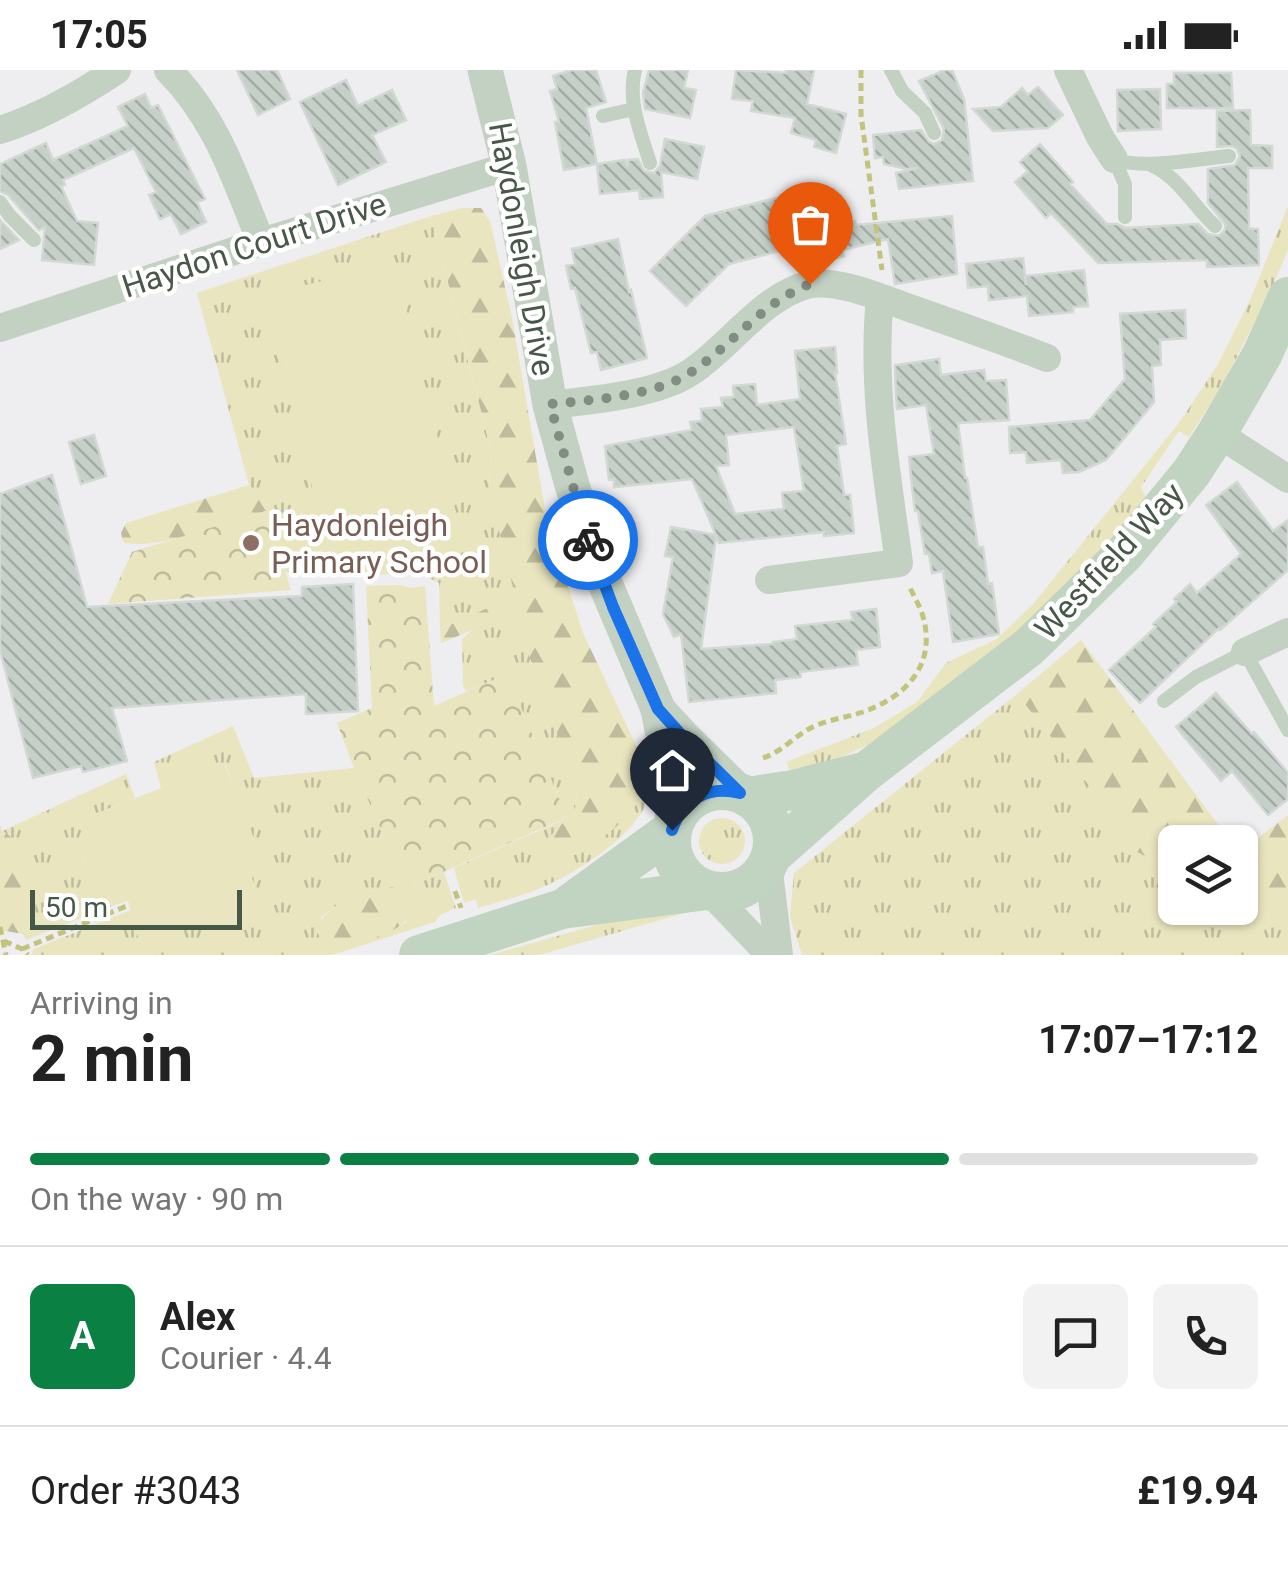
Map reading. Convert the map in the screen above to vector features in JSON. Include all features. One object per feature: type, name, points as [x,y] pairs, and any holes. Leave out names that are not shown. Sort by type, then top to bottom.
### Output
[{"type":"main road","name":"Westfield Way","points":[[420,955],[562,909],[708,891],[720,893],[754,882],[770,860],[866,771],[995,675],[1054,624],[1125,552],[1218,433],[1262,355],[1288,297]]},
{"type":"main road","name":"Westfield Way","points":[[562,909],[673,827],[686,804],[706,792],[746,784],[793,790],[866,771]]},
{"type":"main road","points":[[746,784],[772,829],[770,860]]},
{"type":"main road","points":[[673,827],[671,849],[678,867],[690,882],[708,891]]},
{"type":"street","points":[[0,130],[69,99],[117,70]]},
{"type":"street","points":[[168,70],[197,101],[216,132],[260,242]]},
{"type":"street","name":"Haydonleigh Drive","points":[[485,70],[509,166],[550,404],[596,564],[658,709],[671,777],[673,827]]},
{"type":"street","points":[[1068,70],[1114,159]]},
{"type":"street","name":"Haydon Court Drive","points":[[0,328],[260,242],[509,166]]},
{"type":"street","points":[[550,404],[658,386],[691,373],[772,303],[810,284],[834,285],[880,298],[1047,358]]},
{"type":"street","points":[[769,580],[898,563],[877,387],[880,298]]},
{"type":"street","points":[[1218,433],[1288,480]]},
{"type":"street","points":[[1245,652],[1288,632]]},
{"type":"street","name":"Haydonleigh Drive","points":[[658,709],[684,738],[746,784]]},
{"type":"street","points":[[770,860],[779,955]]},
{"type":"street","points":[[708,891],[770,955]]},
{"type":"lane","points":[[635,70],[634,109],[650,163]]},
{"type":"lane","points":[[892,70],[902,92],[925,113],[934,133]]},
{"type":"lane","points":[[602,116],[634,109]]},
{"type":"lane","points":[[1114,159],[1144,163],[1229,156]]},
{"type":"lane","points":[[1114,159],[1125,184],[1125,218]]},
{"type":"lane","points":[[1144,163],[1170,176],[1215,226]]},
{"type":"lane","points":[[0,202],[34,240]]},
{"type":"lane","points":[[1164,701],[1196,677],[1245,652],[1288,730]]},
{"type":"path","points":[[861,70],[861,115],[882,270],[880,298]]},
{"type":"path","points":[[746,784],[774,754],[814,726],[882,704],[914,680],[924,660],[925,625],[898,563]]},
{"type":"path","points":[[4,941],[25,952],[129,905]]},
{"type":"path","points":[[0,927],[6,955]]},
{"type":"green space","points":[[1288,206],[1288,250],[1222,386],[1189,437],[1179,431],[1141,487],[1146,498],[1108,543],[1015,637],[876,741],[794,779],[786,762],[874,728],[917,702],[946,663],[997,639],[1034,603],[1179,423],[1217,366],[1251,298]]},
{"type":"green space","points":[[462,208],[481,208],[490,221],[512,318],[547,521],[583,633],[649,781],[635,806],[616,827],[567,857],[551,850],[548,839],[575,814],[577,788],[526,647],[514,625],[516,612],[441,643],[440,629],[515,596],[489,490],[491,450],[431,216]]},
{"type":"green space","points":[[431,216],[491,451],[489,487],[515,596],[440,629],[439,583],[421,574],[285,572],[266,511],[249,485],[197,293]]},
{"type":"green space","points":[[395,263],[458,520],[328,552],[265,295]]},
{"type":"green space","points":[[249,485],[266,511],[174,539],[123,542],[121,533],[126,523]]},
{"type":"green space","points":[[266,511],[291,590],[108,604],[132,552]]},
{"type":"green space","points":[[366,586],[425,586],[434,706],[507,674],[566,815],[407,888],[337,723],[372,708]]},
{"type":"green space","points":[[516,611],[514,625],[526,647],[577,788],[575,814],[559,826],[567,856],[616,827],[635,806],[649,781],[648,795],[633,824],[606,850],[537,890],[478,908],[476,899],[464,903],[454,868],[563,820],[566,815],[507,675],[466,691],[463,686],[462,639]]},
{"type":"green space","points":[[1081,640],[1218,825],[1158,825],[1158,864],[1132,849],[1092,789],[1017,694]]},
{"type":"green space","points":[[1017,694],[1092,789],[1132,849],[1158,864],[1158,925],[1258,925],[1258,908],[1288,913],[1288,955],[802,955],[790,917],[794,873]]},
{"type":"green space","points":[[233,726],[254,778],[354,768],[407,888],[444,872],[456,908],[440,915],[435,922],[332,955],[31,955],[34,949],[131,910],[139,939],[199,924],[243,854],[246,817],[251,815],[240,788],[235,790],[225,763],[161,788],[154,762]],"holes":[[[373,890],[407,922],[367,938],[323,943],[321,917],[337,905]]]},
{"type":"green space","points":[[224,763],[235,790],[241,788],[251,814],[246,818],[258,848],[243,855],[264,909],[219,939],[199,924],[139,940],[128,901],[112,906],[97,868],[89,870],[82,853],[89,850],[78,821]]},
{"type":"green space","points":[[126,774],[135,798],[78,821],[90,850],[82,854],[89,870],[97,868],[112,906],[26,940],[23,934],[35,909],[31,882],[2,831]]},
{"type":"green space","points":[[1288,815],[1288,913],[1258,908],[1258,838]]},
{"type":"green space","points":[[722,818],[738,825],[745,841],[738,857],[722,864],[706,857],[699,841],[706,825]]},
{"type":"green space","points":[[0,824],[20,849],[32,879],[33,911],[23,934],[0,930]]},
{"type":"green space","points":[[392,887],[404,892],[413,910],[397,928],[374,938],[323,943],[316,930],[328,912],[359,895]]},
{"type":"green space","points":[[712,905],[539,955],[490,955],[656,908]]},
{"type":"building","points":[[237,70],[277,70],[290,99],[258,115]]},
{"type":"building","points":[[572,70],[596,70],[606,102],[586,108],[597,164],[564,170],[555,122],[559,122],[550,91],[557,89],[553,76]]},
{"type":"building","points":[[649,70],[688,70],[684,88],[696,90],[690,118],[645,109],[643,93]]},
{"type":"building","points":[[736,70],[814,70],[807,104],[846,114],[836,153],[814,147],[816,140],[791,133],[795,118],[751,111],[753,101],[732,99]]},
{"type":"building","points":[[952,70],[964,99],[973,181],[899,189],[896,173],[918,168],[884,164],[883,157],[875,158],[873,135],[921,130],[929,142],[942,140],[944,129],[919,81]]},
{"type":"building","points":[[1174,73],[1231,73],[1233,108],[1167,108],[1167,84],[1174,84]]},
{"type":"building","points":[[346,80],[358,106],[392,90],[406,120],[372,135],[386,162],[338,185],[300,102]]},
{"type":"building","points":[[1038,87],[1063,115],[1048,128],[993,131],[973,109],[1001,107],[1022,88],[1028,95]]},
{"type":"building","points":[[1160,89],[1161,129],[1118,131],[1117,90]]},
{"type":"building","points":[[145,94],[151,108],[158,105],[205,199],[197,202],[206,222],[181,234],[171,214],[160,219],[149,195],[156,192],[134,148],[63,180],[65,185],[61,186],[77,221],[98,223],[94,265],[42,260],[45,227],[39,230],[0,191],[0,164],[46,143],[53,160],[128,126],[118,107]]},
{"type":"building","points":[[1250,110],[1251,145],[1272,146],[1272,168],[1248,168],[1249,229],[1258,229],[1259,265],[1207,267],[1207,260],[1098,263],[1051,213],[1046,218],[1015,182],[1028,171],[1020,162],[1040,144],[1107,224],[1126,228],[1198,224],[1208,234],[1219,236],[1225,224],[1208,203],[1208,169],[1235,165],[1240,156],[1232,146],[1217,147],[1217,111]]},
{"type":"building","points":[[665,139],[704,147],[697,179],[661,172],[663,197],[640,199],[639,190],[600,194],[597,164],[625,160],[627,167],[628,160],[638,159],[644,171],[654,173],[660,166]]},
{"type":"building","points":[[804,191],[811,225],[843,217],[845,223],[855,221],[856,225],[952,216],[957,274],[895,284],[888,239],[842,250],[844,256],[819,262],[812,230],[814,242],[729,264],[686,306],[650,271],[705,216]]},
{"type":"building","points":[[0,220],[19,240],[0,249]]},
{"type":"building","points":[[618,239],[647,358],[601,370],[597,352],[591,353],[566,266],[575,264],[572,249]]},
{"type":"building","points":[[1023,258],[1025,276],[1084,270],[1088,306],[1073,307],[1073,312],[1029,316],[1027,296],[989,300],[988,286],[968,288],[966,264]]},
{"type":"building","points":[[1185,310],[1186,338],[1160,340],[1161,365],[1152,366],[1154,402],[1106,460],[1079,472],[1063,473],[1061,460],[1027,463],[1026,452],[1010,453],[1009,427],[1090,420],[1125,379],[1120,314]]},
{"type":"building","points":[[835,347],[846,444],[837,446],[844,495],[850,495],[854,533],[824,536],[824,532],[719,543],[716,536],[701,649],[797,639],[795,626],[853,620],[851,612],[876,609],[880,647],[856,650],[858,665],[800,672],[801,677],[775,680],[776,693],[689,702],[681,634],[674,637],[663,614],[673,557],[665,556],[671,527],[716,535],[692,479],[614,487],[614,479],[609,480],[605,446],[692,430],[690,422],[702,421],[701,409],[723,407],[721,398],[734,397],[733,386],[755,384],[757,405],[800,399],[795,351]],"holes":[[[794,427],[804,491],[782,493],[784,509],[735,514],[716,466],[729,465],[726,435]]]},
{"type":"building","points":[[939,359],[941,375],[984,370],[986,381],[1006,380],[1009,420],[958,423],[978,547],[983,547],[988,584],[992,583],[999,634],[953,642],[943,571],[932,573],[929,554],[925,554],[912,486],[909,457],[934,454],[926,405],[897,409],[896,396],[895,365]]},
{"type":"building","points":[[94,435],[106,476],[81,484],[69,442]]},
{"type":"building","points":[[52,475],[87,607],[302,596],[302,587],[353,584],[358,711],[306,714],[306,694],[112,708],[127,761],[83,772],[81,766],[33,778],[0,650],[0,494]]},
{"type":"building","points":[[1237,482],[1273,531],[1288,520],[1288,570],[1140,703],[1109,670],[1156,627],[1153,624],[1190,584],[1197,593],[1241,554],[1206,505]]},
{"type":"building","points":[[1216,693],[1288,773],[1288,799],[1268,815],[1232,771],[1221,781],[1176,727]]},
{"type":"way so far","points":[[588,540],[550,404],[628,393],[691,373],[772,303],[810,284]]},
{"type":"place","name":"Haydonleigh Primary School","points":[[251,543]]},
{"type":"route","points":[[588,540],[658,709],[740,793],[706,792],[686,804],[672,830]]}]
